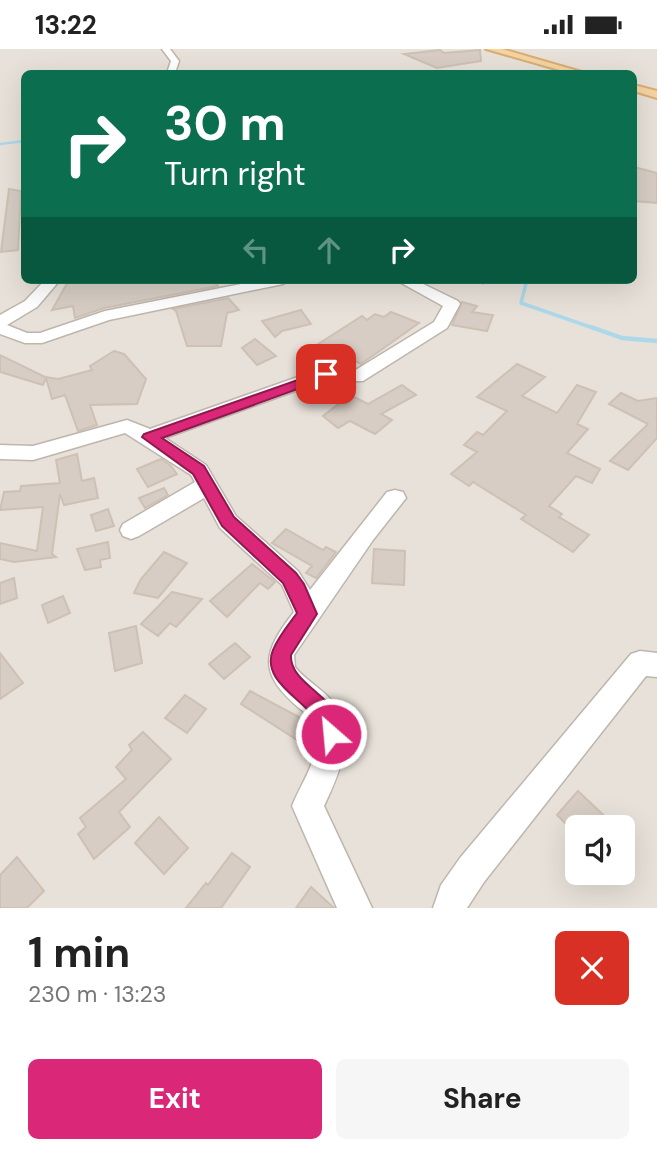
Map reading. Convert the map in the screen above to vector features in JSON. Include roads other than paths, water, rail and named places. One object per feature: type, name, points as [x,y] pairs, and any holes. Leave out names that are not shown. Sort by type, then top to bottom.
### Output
[{"type":"main road","points":[[491,49],[569,70]]},
{"type":"main road","points":[[637,89],[657,95]]},
{"type":"street","points":[[166,49],[175,61],[172,70]]},
{"type":"street","points":[[0,321],[31,304],[49,284]]},
{"type":"street","points":[[0,328],[34,339],[105,316],[263,284]]},
{"type":"street","points":[[149,437],[318,376],[357,377],[392,357],[441,325],[452,304],[411,284]]},
{"type":"street","points":[[0,452],[33,453],[127,426],[149,437],[192,465],[208,485],[228,522],[290,578],[298,589],[307,614]]},
{"type":"street","points":[[131,530],[208,485]]},
{"type":"street","points":[[355,908],[307,806],[326,766],[331,734],[327,719],[318,705],[290,681],[281,663],[282,653],[307,614],[365,534],[395,498]]},
{"type":"street","points":[[450,908],[453,897],[471,870],[640,663],[657,665]]},
{"type":"waterway","points":[[0,144],[21,141]]},
{"type":"waterway","points":[[526,284],[521,303],[596,329]]},
{"type":"waterway","points":[[591,327],[622,338],[657,341]]}]
